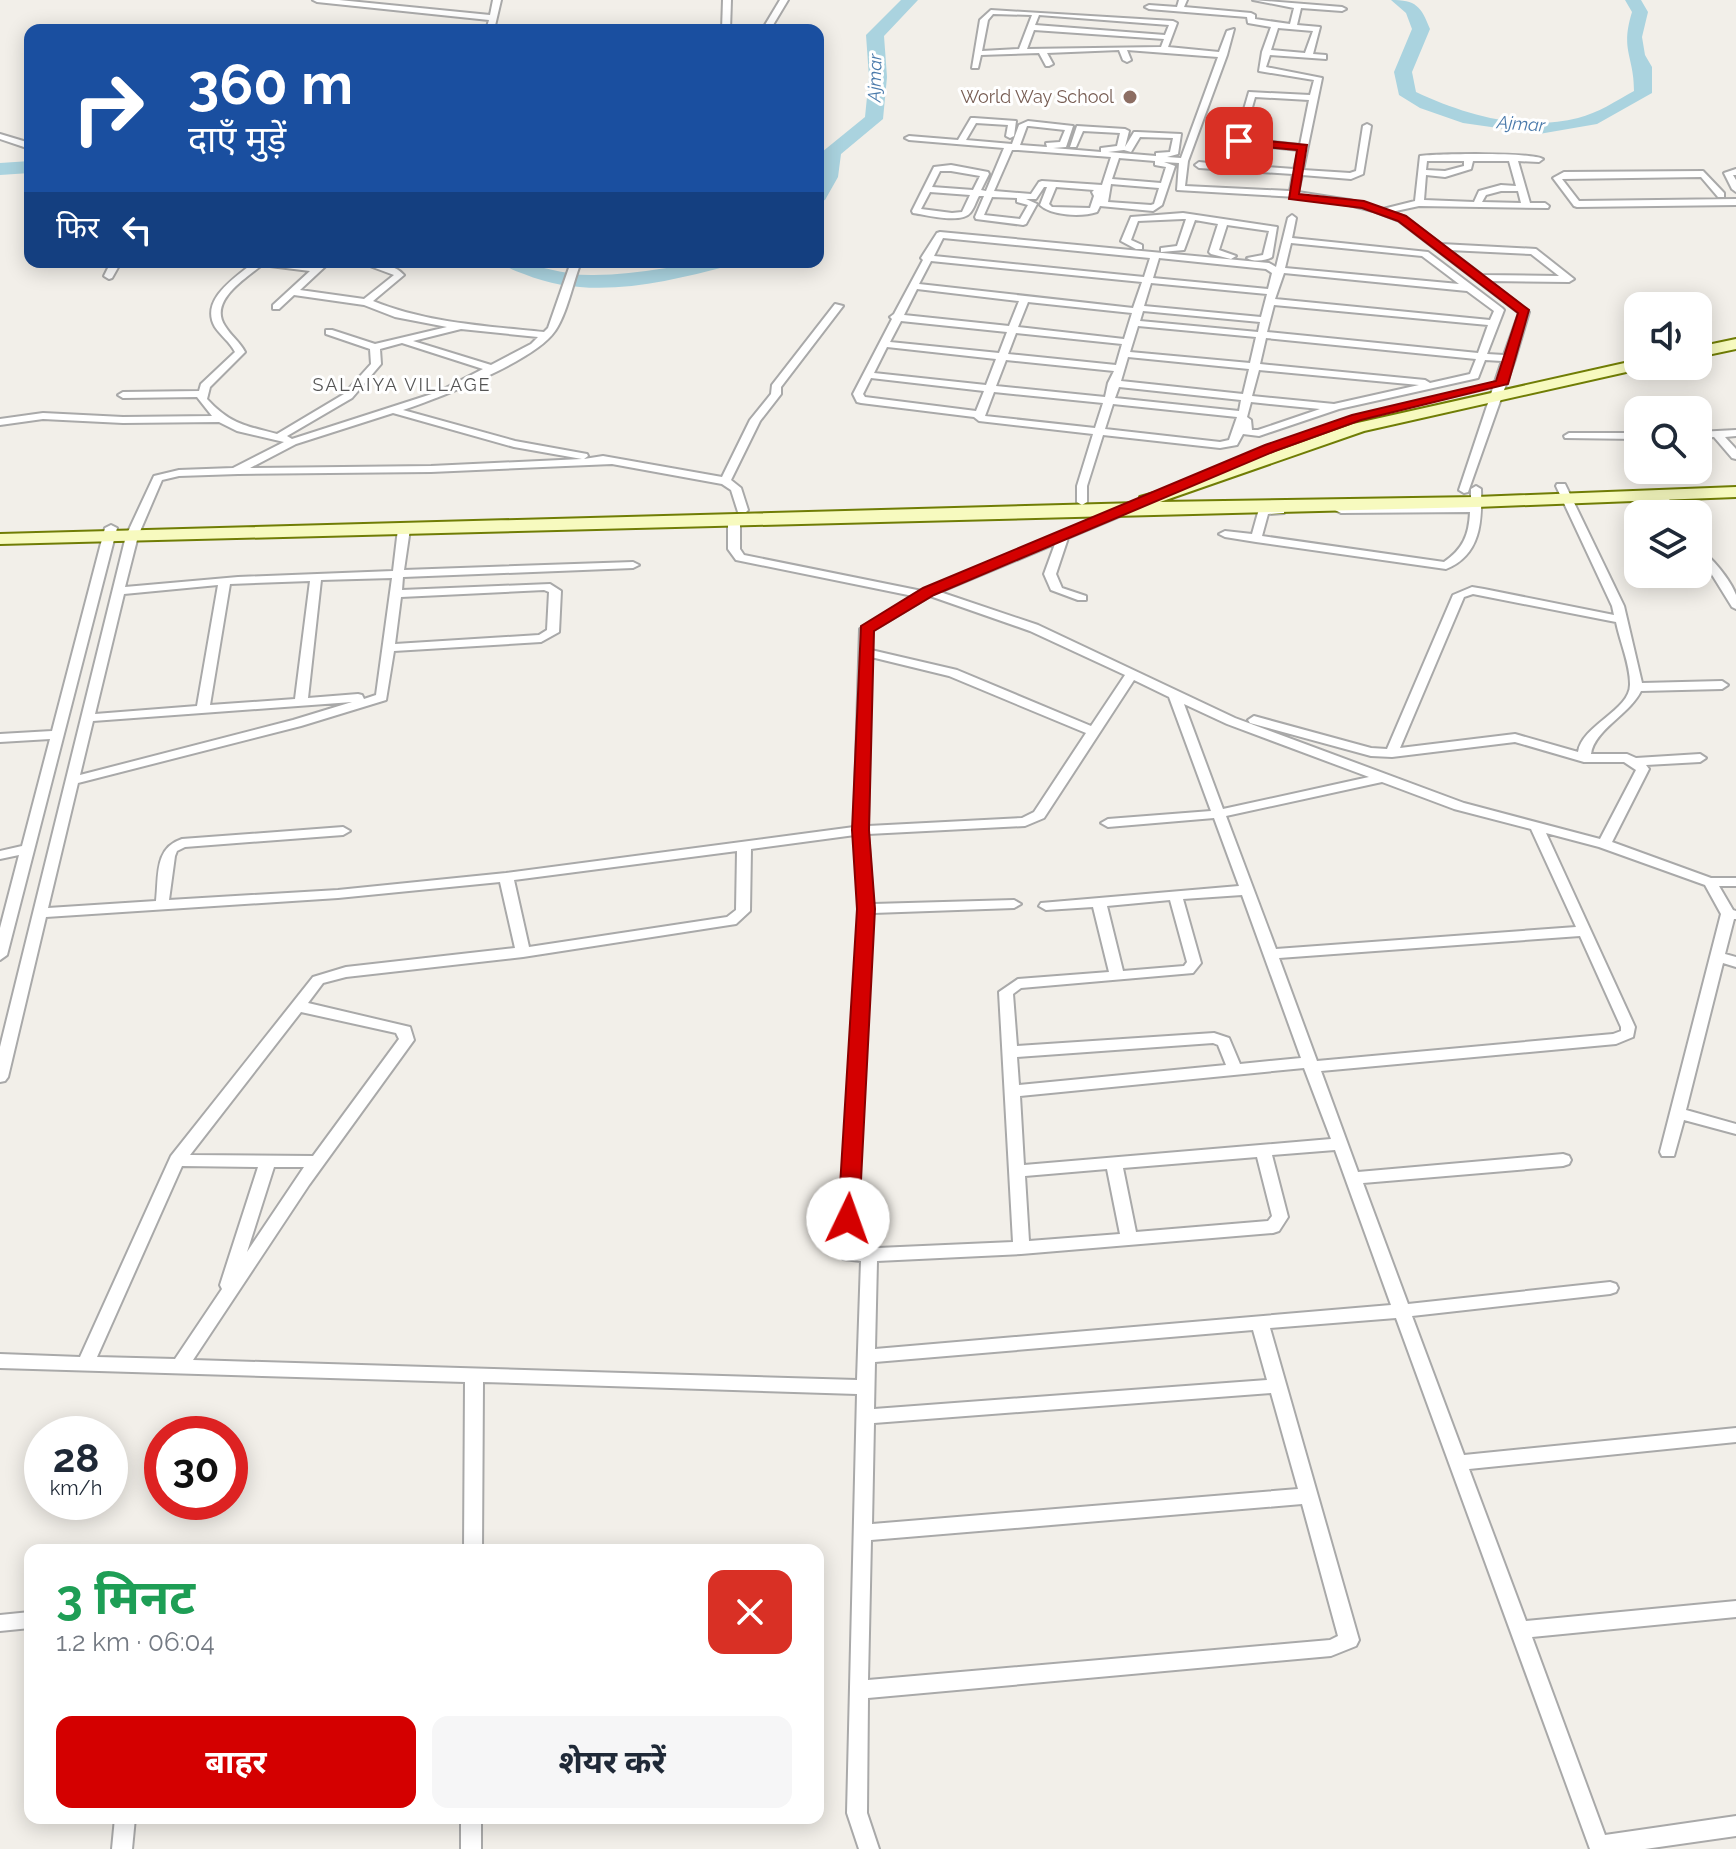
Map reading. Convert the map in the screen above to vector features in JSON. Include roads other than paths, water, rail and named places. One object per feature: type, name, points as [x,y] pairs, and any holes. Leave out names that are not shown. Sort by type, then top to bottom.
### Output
[{"type":"street","points":[[317,0],[493,18]]},
{"type":"street","points":[[492,24],[497,0]]},
{"type":"street","points":[[726,24],[727,0]]},
{"type":"street","points":[[770,24],[784,0]]},
{"type":"street","points":[[779,24],[793,0]]},
{"type":"street","points":[[1180,9],[1183,0]]},
{"type":"street","points":[[1308,56],[1317,29],[1251,21],[1257,1],[1342,9]]},
{"type":"street","points":[[1293,26],[1298,6]]},
{"type":"street","points":[[1149,7],[1251,15]]},
{"type":"street","points":[[975,66],[984,20],[991,12],[1173,23],[1164,49]]},
{"type":"street","points":[[1022,50],[1036,13]]},
{"type":"street","points":[[1275,25],[1262,69],[1318,78],[1293,196]]},
{"type":"street","points":[[1030,27],[1168,37]]},
{"type":"street","points":[[1225,534],[1446,566],[1464,555],[1473,536],[1473,498],[1500,389],[1524,312],[1402,219],[1364,205],[1293,196],[1187,205],[1134,219],[1128,245],[1170,251],[1181,248],[1187,205],[1180,188],[1184,161],[1231,31]]},
{"type":"street","points":[[1122,48],[1127,60]]},
{"type":"street","points":[[978,49],[1164,49],[1223,55]]},
{"type":"street","points":[[1042,51],[1049,64]]},
{"type":"street","points":[[1266,52],[1323,57]]},
{"type":"street","points":[[1231,168],[1252,94],[1314,98]]},
{"type":"street","points":[[909,138],[961,140],[1005,141],[1016,124],[974,120],[961,140]]},
{"type":"street","points":[[927,189],[977,193],[989,196],[1025,200],[1033,204],[1023,222],[982,219],[978,215],[989,196],[1023,125],[1070,128],[1063,145],[1013,146]]},
{"type":"street","points":[[1199,165],[1342,176],[1360,172],[1367,126]]},
{"type":"street","points":[[961,140],[1013,146],[1071,150],[1117,151],[1125,131],[1080,128],[1071,150]]},
{"type":"street","points":[[1121,156],[1171,155],[1177,149],[1178,136],[1133,135],[1121,156],[1106,185],[1103,204],[1145,208],[1158,205],[1171,166],[1121,156]]},
{"type":"street","points":[[0,136],[24,144]]},
{"type":"street","points":[[1239,141],[1303,148]]},
{"type":"street","points":[[987,169],[996,149],[949,146],[940,161],[945,164],[999,171]]},
{"type":"street","points":[[1071,150],[1184,161]]},
{"type":"street","points":[[1419,203],[1423,158],[1539,159]]},
{"type":"street","points":[[1422,172],[1455,173],[1468,167],[1469,158]]},
{"type":"street","points":[[1513,158],[1526,206]]},
{"type":"street","points":[[951,168],[985,174],[977,193],[965,214],[952,216],[916,211],[937,169],[951,168]]},
{"type":"street","points":[[1736,172],[1728,173],[1736,189]]},
{"type":"street","points":[[1703,174],[1728,200],[1570,197],[1558,175],[1703,174]]},
{"type":"street","points":[[1709,177],[1723,176]]},
{"type":"street","points":[[989,196],[1033,197],[1042,184],[1096,192],[1098,196],[1094,210],[1050,209],[1044,205],[1052,186]]},
{"type":"street","points":[[1052,186],[1164,186]]},
{"type":"street","points":[[1477,204],[1482,193],[1490,190],[1522,189]]},
{"type":"street","points":[[1384,211],[1419,203],[1545,206]]},
{"type":"street","points":[[1187,205],[1223,223],[1274,229],[1267,257],[1214,252],[1223,223]]},
{"type":"street","points":[[1263,335],[1292,218]]},
{"type":"street","points":[[980,415],[861,400],[858,394],[937,238],[946,235],[1269,266],[1277,272],[1244,430],[1253,434],[1336,407],[1474,376],[1499,310],[1425,254],[1287,240]]},
{"type":"street","points":[[1439,247],[1533,251],[1569,279],[1479,278]]},
{"type":"street","points":[[1082,502],[1082,486],[1156,254]]},
{"type":"street","points":[[926,258],[1494,323]]},
{"type":"street","points":[[109,276],[113,268]]},
{"type":"street","points":[[218,419],[202,399],[203,394],[215,373],[240,352],[219,326],[215,311],[220,297],[252,268]]},
{"type":"street","points":[[276,307],[319,268]]},
{"type":"street","points":[[366,302],[399,275],[386,268]]},
{"type":"street","points":[[235,471],[292,442],[442,394],[492,369],[550,332],[574,268]]},
{"type":"street","points":[[1280,270],[1470,288]]},
{"type":"street","points":[[913,286],[1265,320]]},
{"type":"street","points":[[292,292],[366,302],[398,315],[461,326],[550,332]]},
{"type":"street","points":[[1024,299],[979,418],[1220,445],[1233,443],[1249,398]]},
{"type":"street","points":[[725,481],[755,420],[776,394],[776,387],[838,306]]},
{"type":"street","points":[[895,317],[1127,342]]},
{"type":"street","points":[[1133,323],[1510,359]]},
{"type":"street","points":[[329,332],[375,347],[461,326]]},
{"type":"street","points":[[1712,340],[1736,335]]},
{"type":"street","points":[[402,340],[492,369]]},
{"type":"street","points":[[882,344],[1118,368]]},
{"type":"street","points":[[1712,349],[1736,344]]},
{"type":"street","points":[[279,437],[348,396],[376,364],[375,347]]},
{"type":"street","points":[[1123,354],[1436,384]]},
{"type":"street","points":[[1500,389],[1624,359]]},
{"type":"street","points":[[1263,1151],[1280,1217],[1273,1227],[1021,1248],[849,1255],[866,909],[861,830],[866,629],[926,594],[1206,474],[1356,417],[1624,367]]},
{"type":"street","points":[[867,375],[1243,415]]},
{"type":"street","points":[[1113,383],[1336,407]]},
{"type":"street","points":[[123,395],[203,394]]},
{"type":"street","points":[[393,410],[514,444],[725,481],[736,488],[738,515],[734,549],[740,558],[926,594],[1034,628],[1231,721],[1459,806],[1604,844],[1710,882],[1736,882]]},
{"type":"street","points":[[0,422],[43,416],[123,420],[218,419],[241,429],[292,442]]},
{"type":"street","points":[[1712,435],[1736,433]]},
{"type":"street","points":[[1718,435],[1736,456]]},
{"type":"street","points":[[1569,436],[1624,436]]},
{"type":"street","points":[[0,1077],[134,532],[152,486],[163,475],[235,471],[431,469],[611,461]]},
{"type":"street","points":[[1256,539],[1263,511],[1736,483]]},
{"type":"street","points":[[1564,492],[1661,495],[1736,492]]},
{"type":"street","points":[[1564,492],[1622,620],[1637,687],[1630,701],[1586,742],[1584,758]]},
{"type":"street","points":[[1661,495],[1664,500]]},
{"type":"street","points":[[738,515],[1473,498]]},
{"type":"street","points":[[0,529],[134,532],[404,529],[1151,499],[1473,498]]},
{"type":"street","points":[[134,532],[711,516]]},
{"type":"street","points":[[382,697],[404,529]]},
{"type":"street","points":[[0,539],[109,532]]},
{"type":"street","points":[[0,955],[109,532]]},
{"type":"street","points":[[1063,536],[1050,574],[1057,590],[1082,598]]},
{"type":"street","points":[[119,591],[316,576],[633,565]]},
{"type":"street","points":[[1712,566],[1736,605]]},
{"type":"street","points":[[301,701],[316,576]]},
{"type":"street","points":[[203,710],[225,581]]},
{"type":"street","points":[[388,648],[541,638],[553,632],[555,591],[546,586],[395,594]]},
{"type":"street","points":[[1392,753],[1459,595],[1472,590],[1622,620]]},
{"type":"street","points":[[866,652],[953,673],[1092,731]]},
{"type":"street","points":[[39,913],[338,894],[506,877],[861,830],[1032,820],[1131,675]]},
{"type":"street","points":[[1637,687],[1722,685]]},
{"type":"street","points":[[1175,695],[1399,1311],[1459,1463],[1600,1848],[1736,1826]]},
{"type":"street","points":[[88,718],[382,697]]},
{"type":"street","points":[[72,781],[297,723],[382,697]]},
{"type":"street","points":[[1215,708],[1356,749],[1392,753],[1515,738],[1584,758],[1627,758],[1643,769],[1604,844]]},
{"type":"street","points":[[0,738],[57,735]]},
{"type":"street","points":[[1636,762],[1700,758]]},
{"type":"street","points":[[1108,823],[1218,814],[1385,777]]},
{"type":"street","points":[[1012,1091],[1623,1037],[1628,1027],[1537,827]]},
{"type":"street","points":[[162,905],[171,849],[182,843],[343,831]]},
{"type":"street","points":[[85,1364],[177,1160],[318,980],[346,972],[523,952],[731,921],[743,911],[744,845]]},
{"type":"street","points":[[0,855],[27,849]]},
{"type":"street","points":[[506,877],[523,952]]},
{"type":"street","points":[[1668,1152],[1717,956],[1732,915],[1710,882]]},
{"type":"street","points":[[1046,906],[1246,890]]},
{"type":"street","points":[[1021,1248],[1006,992],[1010,987],[1192,967],[1175,895]]},
{"type":"street","points":[[1099,901],[1117,976]]},
{"type":"street","points":[[866,909],[1014,904]]},
{"type":"street","points":[[1269,954],[1585,931]]},
{"type":"street","points":[[1717,956],[1736,962]]},
{"type":"street","points":[[179,1367],[407,1035],[399,1029],[298,1006]]},
{"type":"street","points":[[1010,1052],[1214,1038],[1224,1042],[1235,1070]]},
{"type":"street","points":[[1678,1113],[1736,1129]]},
{"type":"street","points":[[1017,1171],[1339,1144]]},
{"type":"street","points":[[177,1160],[317,1162]]},
{"type":"street","points":[[1353,1178],[1563,1160]]},
{"type":"street","points":[[223,1301],[268,1161]]},
{"type":"street","points":[[1114,1163],[1129,1240]]},
{"type":"street","points":[[869,1255],[856,1794],[857,1813],[869,1849]]},
{"type":"street","points":[[867,1356],[1260,1324],[1610,1288]]},
{"type":"street","points":[[858,1690],[1342,1646],[1349,1640],[1350,1632],[1260,1324]]},
{"type":"street","points":[[0,1361],[865,1387]]},
{"type":"street","points":[[473,1544],[474,1375]]},
{"type":"street","points":[[865,1417],[1277,1386]]},
{"type":"street","points":[[1459,1463],[1736,1435]]},
{"type":"street","points":[[862,1533],[1309,1496]]},
{"type":"street","points":[[1520,1630],[1736,1609]]},
{"type":"street","points":[[0,1623],[24,1621]]},
{"type":"street","points":[[122,1849],[124,1824]]},
{"type":"street","points":[[471,1824],[471,1849]]},
{"type":"waterway","name":"Ajmar","points":[[824,185],[832,152],[874,119],[878,77],[875,35],[910,0]]},
{"type":"waterway","name":"Ajmar","points":[[1399,0],[1414,10],[1421,29],[1403,72],[1408,95],[1470,119],[1539,128],[1582,123],[1643,93],[1643,67],[1636,55],[1633,37],[1640,12],[1633,0]]},
{"type":"waterway","name":"Ajmar","points":[[0,169],[24,167]]},
{"type":"waterway","name":"Ajmar","points":[[528,268],[554,278],[593,282],[693,268]]},
{"type":"place","name":"World Way School","points":[[1130,97]]},
{"type":"district","name":"SALAIYA VILLAGE","points":[[402,385]]}]
